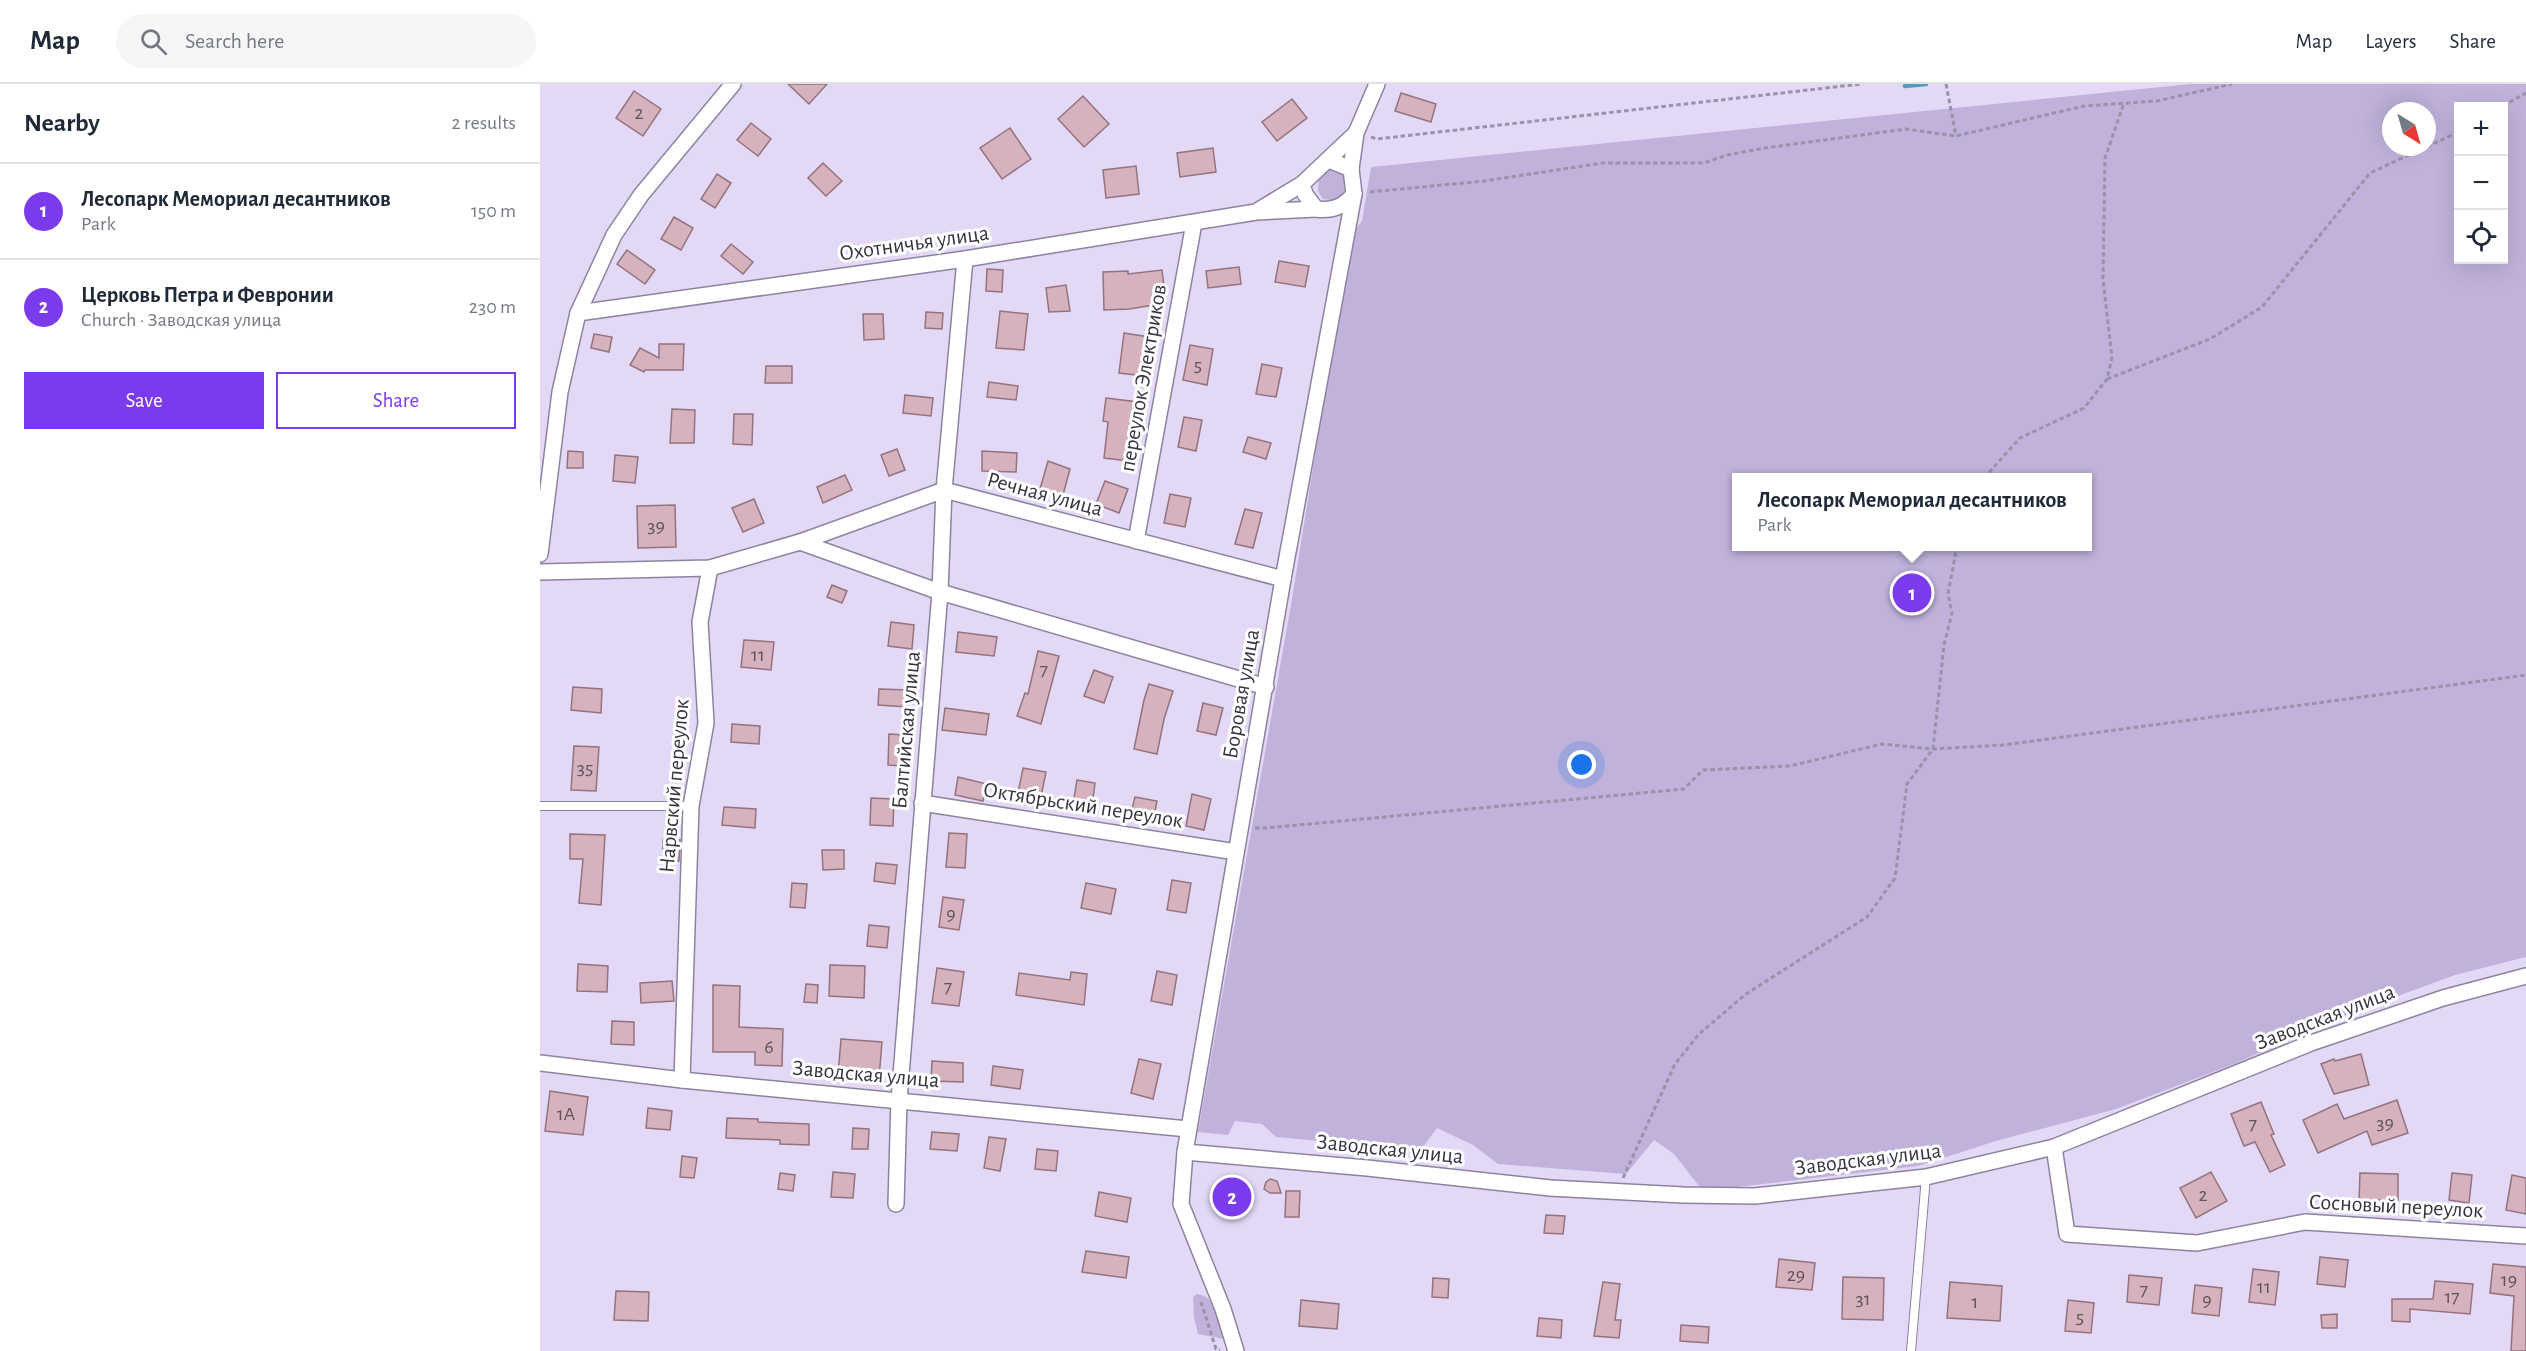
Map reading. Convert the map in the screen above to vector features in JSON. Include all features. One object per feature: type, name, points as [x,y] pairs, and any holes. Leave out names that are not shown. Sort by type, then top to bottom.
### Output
[{"type":"street","points":[[540,554],[560,392],[578,313],[614,235],[640,195],[733,84]]},
{"type":"street","points":[[1356,133],[1302,184],[1305,194],[1322,210],[1340,207],[1354,194],[1351,169],[1356,133],[1377,84]]},
{"type":"street","points":[[1329,160],[1351,169]]},
{"type":"street","name":"Охотничья улица","points":[[1257,212],[1302,184]]},
{"type":"street","name":"Боровая улица","points":[[1236,1351],[1223,1309],[1181,1204],[1185,1152],[1283,579],[1354,194]]},
{"type":"street","name":"Охотничья улица","points":[[578,313],[965,259],[1257,212],[1322,210],[1348,220]]},
{"type":"street","name":"переулок Электриков","points":[[1136,541],[1194,222]]},
{"type":"street","name":"Балтийская улица","points":[[896,1204],[899,1100],[940,592],[944,490],[965,259]]},
{"type":"street","points":[[540,572],[710,568],[800,542],[944,490]]},
{"type":"street","name":"Речная улица","points":[[944,490],[1283,579]]},
{"type":"street","points":[[800,542],[940,592],[1266,687]]},
{"type":"street","name":"Нарвский переулок","points":[[682,1080],[691,806],[706,723],[700,622],[710,568]]},
{"type":"street","name":"Октябрьский переулок","points":[[922,803],[1236,852]]},
{"type":"street","name":"Заводская улица","points":[[1185,1152],[1367,1168],[1550,1188],[1683,1195],[1755,1196],[1926,1177],[2054,1147],[2311,1043],[2443,998],[2526,975]]},
{"type":"street","name":"Заводская улица","points":[[540,1064],[1188,1129]]},
{"type":"street","name":"Сосновый переулок","points":[[2054,1147],[2067,1234],[2197,1243],[2305,1222],[2526,1236]]},
{"type":"lane","points":[[540,806],[691,806]]},
{"type":"lane","points":[[1911,1351],[1926,1177]]},
{"type":"path","points":[[1356,133],[1377,139],[1861,84]]},
{"type":"path","points":[[1946,84],[1956,136]]},
{"type":"path","points":[[1354,194],[1484,181],[1603,163],[1704,163],[1727,155],[1765,148],[1906,129],[1956,136],[2084,106],[2157,101],[2232,84]]},
{"type":"path","points":[[2508,103],[2526,93]]},
{"type":"path","points":[[1988,473],[2020,438],[2084,408],[2107,379],[2112,358],[2103,279],[2105,158],[2124,103]]},
{"type":"path","points":[[2436,143],[2454,134]]},
{"type":"path","points":[[2107,379],[2210,339],[2262,307],[2370,173],[2407,156]]},
{"type":"path","points":[[1618,1191],[1675,1064],[1699,1034],[1746,994],[1867,916],[1895,878],[1907,784],[1933,749],[1944,645],[1952,613],[1948,594],[1956,551]]},
{"type":"path","points":[[1241,827],[1266,828],[1683,789],[1703,770],[1790,766],[1882,744],[1933,749],[2003,745],[2526,675]]},
{"type":"path","points":[[1201,1302],[1212,1338]]},
{"type":"shaded area","points":[[2191,84],[2526,84],[2526,957],[2455,975],[2330,1021],[2234,1064],[2116,1109],[1996,1141],[1918,1166],[1703,1191],[1674,1154],[1654,1140],[1626,1174],[1498,1164],[1473,1145],[1437,1128],[1422,1148],[1384,1147],[1276,1137],[1262,1124],[1235,1121],[1228,1135],[1198,1132],[1292,599],[1350,237],[1362,221],[1371,167]]},
{"type":"shaded area","points":[[1331,168],[1347,175],[1348,190],[1336,201],[1323,199],[1318,191],[1319,175]]},
{"type":"shaded area","points":[[1197,1294],[1204,1296],[1213,1305],[1224,1339],[1198,1334],[1193,1297]]},
{"type":"building","points":[[788,84],[827,84],[809,104]]},
{"type":"building","points":[[634,91],[661,109],[643,136],[616,118]]},
{"type":"building","points":[[1401,93],[1436,104],[1431,122],[1395,111]]},
{"type":"building","points":[[1083,96],[1109,124],[1084,147],[1058,119]]},
{"type":"building","points":[[1292,99],[1307,118],[1277,141],[1262,122]]},
{"type":"building","points":[[751,123],[771,139],[758,156],[737,140]]},
{"type":"building","points":[[1010,128],[1031,159],[1002,179],[980,148]]},
{"type":"building","points":[[1213,148],[1216,172],[1180,177],[1177,153]]},
{"type":"building","points":[[823,163],[842,181],[826,196],[808,178]]},
{"type":"building","points":[[1136,166],[1139,194],[1106,198],[1103,170]]},
{"type":"building","points":[[717,174],[731,183],[715,208],[701,199]]},
{"type":"building","points":[[674,217],[693,228],[681,250],[661,239]]},
{"type":"building","points":[[731,244],[753,262],[743,274],[721,256]]},
{"type":"building","points":[[627,250],[655,270],[645,284],[617,264]]},
{"type":"building","points":[[1279,261],[1309,266],[1305,287],[1275,282]]},
{"type":"building","points":[[1239,267],[1241,284],[1208,288],[1206,271]]},
{"type":"building","points":[[987,269],[1003,270],[1002,292],[986,291]]},
{"type":"building","points":[[1162,270],[1166,303],[1129,309],[1104,310],[1103,272],[1128,271],[1128,274]]},
{"type":"building","points":[[1066,285],[1070,311],[1049,312],[1046,288]]},
{"type":"building","points":[[1000,311],[1028,314],[1024,350],[996,348]]},
{"type":"building","points":[[926,312],[943,313],[942,329],[925,328]]},
{"type":"building","points":[[863,314],[883,314],[884,339],[864,340]]},
{"type":"building","points":[[1124,333],[1149,337],[1144,376],[1119,373]]},
{"type":"building","points":[[594,334],[612,337],[609,352],[591,348]]},
{"type":"building","points":[[659,344],[684,344],[683,370],[645,370],[644,372],[630,365],[640,348],[659,358]]},
{"type":"building","points":[[1190,345],[1213,349],[1207,385],[1183,380]]},
{"type":"building","points":[[1262,364],[1282,368],[1276,397],[1256,394]]},
{"type":"building","points":[[766,366],[792,366],[792,383],[765,383]]},
{"type":"building","points":[[989,382],[1018,386],[1016,400],[987,397]]},
{"type":"building","points":[[905,395],[933,398],[931,416],[903,413]]},
{"type":"building","points":[[1106,398],[1138,402],[1129,461],[1104,458],[1108,422],[1103,421]]},
{"type":"building","points":[[672,409],[695,410],[694,443],[670,443]]},
{"type":"building","points":[[734,414],[753,414],[752,445],[733,444]]},
{"type":"building","points":[[1184,417],[1202,420],[1196,451],[1178,447]]},
{"type":"building","points":[[1248,437],[1271,443],[1266,459],[1243,452]]},
{"type":"building","points":[[897,449],[905,470],[889,476],[881,455]]},
{"type":"building","points":[[568,451],[583,452],[583,468],[567,468]]},
{"type":"building","points":[[982,451],[1017,453],[1016,472],[982,471]]},
{"type":"building","points":[[615,455],[638,457],[635,483],[613,481]]},
{"type":"building","points":[[1048,461],[1070,469],[1063,495],[1040,489]]},
{"type":"building","points":[[845,475],[852,490],[823,503],[817,487]]},
{"type":"building","points":[[1105,481],[1128,489],[1119,513],[1096,504]]},
{"type":"building","points":[[1170,494],[1191,498],[1185,527],[1164,523]]},
{"type":"building","points":[[754,499],[764,523],[743,532],[732,508]]},
{"type":"building","points":[[675,505],[676,547],[638,548],[637,506]]},
{"type":"building","points":[[1245,509],[1262,513],[1253,548],[1235,544]]},
{"type":"building","points":[[832,585],[847,591],[842,603],[827,597]]},
{"type":"building","points":[[891,622],[914,625],[912,649],[888,646]]},
{"type":"building","points":[[958,632],[997,637],[994,656],[956,652]]},
{"type":"building","points":[[744,640],[774,642],[771,670],[741,667]]},
{"type":"building","points":[[1038,651],[1059,656],[1041,724],[1017,716],[1025,693],[1028,694]]},
{"type":"building","points":[[1094,670],[1113,677],[1104,703],[1084,696]]},
{"type":"building","points":[[1149,684],[1173,691],[1164,719],[1157,754],[1134,749]]},
{"type":"building","points":[[573,687],[602,689],[601,713],[571,710]]},
{"type":"building","points":[[879,689],[908,690],[907,707],[878,705]]},
{"type":"building","points":[[1203,703],[1223,708],[1216,735],[1197,731]]},
{"type":"building","points":[[945,708],[989,714],[986,735],[942,730]]},
{"type":"building","points":[[732,724],[760,726],[759,744],[731,742]]},
{"type":"building","points":[[889,734],[905,735],[903,766],[888,765]]},
{"type":"building","points":[[574,746],[599,747],[596,791],[571,790]]},
{"type":"building","points":[[1023,768],[1046,772],[1039,807],[1016,803]]},
{"type":"building","points":[[958,777],[987,784],[983,801],[955,795]]},
{"type":"building","points":[[1077,780],[1095,783],[1091,813],[1072,810]]},
{"type":"building","points":[[1192,794],[1211,799],[1204,830],[1186,826]]},
{"type":"building","points":[[1135,797],[1157,801],[1154,817],[1131,813]]},
{"type":"building","points":[[871,798],[894,799],[893,826],[870,825]]},
{"type":"building","points":[[724,807],[756,809],[755,828],[722,825]]},
{"type":"building","points":[[949,833],[967,834],[965,868],[946,867]]},
{"type":"building","points":[[570,834],[605,835],[601,905],[579,903],[583,859],[570,859]]},
{"type":"building","points":[[663,840],[680,840],[679,861],[663,861]]},
{"type":"building","points":[[822,850],[844,850],[844,869],[823,870]]},
{"type":"building","points":[[876,863],[897,865],[895,884],[874,881]]},
{"type":"building","points":[[1172,880],[1191,883],[1186,913],[1167,910]]},
{"type":"building","points":[[792,883],[807,884],[805,908],[790,907]]},
{"type":"building","points":[[1086,883],[1116,889],[1111,914],[1081,908]]},
{"type":"building","points":[[943,897],[964,900],[959,930],[939,927]]},
{"type":"building","points":[[869,925],[889,927],[887,948],[867,946]]},
{"type":"building","points":[[578,964],[608,966],[607,992],[577,991]]},
{"type":"building","points":[[830,965],[865,966],[864,998],[829,996]]},
{"type":"building","points":[[937,968],[964,972],[959,1006],[932,1003]]},
{"type":"building","points":[[1157,971],[1177,975],[1172,1005],[1151,1001]]},
{"type":"building","points":[[1071,972],[1087,974],[1084,1005],[1016,995],[1019,973],[1070,980]]},
{"type":"building","points":[[672,981],[674,1001],[641,1003],[640,983]]},
{"type":"building","points":[[806,984],[818,985],[817,1003],[804,1002]]},
{"type":"building","points":[[713,985],[740,986],[739,1027],[783,1029],[782,1066],[755,1065],[755,1052],[713,1052]]},
{"type":"building","points":[[612,1021],[634,1022],[634,1045],[611,1044]]},
{"type":"building","points":[[841,1039],[882,1042],[879,1078],[838,1075]]},
{"type":"building","points":[[2361,1054],[2369,1085],[2334,1094],[2321,1064]]},
{"type":"building","points":[[1139,1059],[1161,1064],[1153,1099],[1131,1093]]},
{"type":"building","points":[[932,1061],[963,1063],[963,1082],[931,1081]]},
{"type":"building","points":[[993,1066],[1023,1070],[1020,1089],[991,1085]]},
{"type":"building","points":[[550,1091],[588,1097],[583,1135],[545,1131]]},
{"type":"building","points":[[2397,1100],[2408,1133],[2372,1145],[2367,1131],[2318,1153],[2303,1120],[2337,1104],[2344,1119]]},
{"type":"building","points":[[2261,1102],[2274,1134],[2271,1135],[2285,1165],[2270,1172],[2255,1142],[2244,1146],[2231,1114]]},
{"type":"building","points":[[648,1108],[672,1111],[670,1130],[646,1128]]},
{"type":"building","points":[[727,1118],[809,1124],[809,1145],[780,1144],[780,1140],[726,1138]]},
{"type":"building","points":[[853,1128],[869,1129],[868,1149],[852,1149]]},
{"type":"building","points":[[932,1132],[959,1134],[957,1151],[930,1149]]},
{"type":"building","points":[[989,1137],[1006,1139],[1000,1171],[984,1168]]},
{"type":"building","points":[[1037,1149],[1058,1151],[1056,1171],[1035,1169]]},
{"type":"building","points":[[682,1156],[697,1158],[694,1178],[680,1177]]},
{"type":"building","points":[[833,1172],[855,1174],[853,1198],[831,1197]]},
{"type":"building","points":[[2211,1172],[2227,1201],[2196,1218],[2180,1188]]},
{"type":"building","points":[[780,1173],[795,1175],[793,1191],[778,1189]]},
{"type":"building","points":[[2360,1173],[2398,1174],[2398,1200],[2359,1200]]},
{"type":"building","points":[[2452,1173],[2472,1175],[2469,1203],[2449,1200]]},
{"type":"building","points":[[2512,1175],[2526,1178],[2526,1214],[2506,1210]]},
{"type":"building","points":[[1270,1179],[1277,1181],[1281,1193],[1270,1193],[1264,1189],[1266,1182]]},
{"type":"building","points":[[1238,1183],[1247,1195],[1226,1212],[1217,1199]]},
{"type":"building","points":[[1286,1191],[1300,1191],[1299,1217],[1285,1217]]},
{"type":"building","points":[[1099,1192],[1131,1198],[1127,1222],[1095,1216]]},
{"type":"building","points":[[1546,1215],[1565,1216],[1563,1234],[1544,1233]]},
{"type":"building","points":[[1086,1251],[1129,1257],[1126,1278],[1082,1272]]},
{"type":"building","points":[[2320,1257],[2348,1260],[2345,1287],[2317,1284]]},
{"type":"building","points":[[1779,1259],[1815,1263],[1812,1290],[1776,1287]]},
{"type":"building","points":[[2493,1264],[2526,1267],[2526,1351],[2511,1351],[2514,1296],[2490,1293]]},
{"type":"building","points":[[2253,1269],[2279,1272],[2275,1305],[2249,1302]]},
{"type":"building","points":[[2129,1275],[2162,1278],[2159,1305],[2127,1302]]},
{"type":"building","points":[[1843,1277],[1884,1278],[1883,1320],[1842,1319]]},
{"type":"building","points":[[1433,1278],[1449,1279],[1448,1298],[1432,1297]]},
{"type":"building","points":[[2435,1281],[2473,1284],[2470,1314],[2410,1309],[2410,1322],[2392,1321],[2392,1299],[2433,1299]]},
{"type":"building","points":[[1603,1282],[1620,1284],[1615,1320],[1621,1320],[1619,1338],[1594,1336]]},
{"type":"building","points":[[1950,1282],[2002,1286],[2000,1321],[1947,1318]]},
{"type":"building","points":[[2195,1285],[2222,1288],[2219,1316],[2192,1313]]},
{"type":"building","points":[[616,1291],[649,1292],[648,1321],[614,1320]]},
{"type":"building","points":[[1301,1300],[1339,1304],[1337,1329],[1299,1326]]},
{"type":"building","points":[[2068,1300],[2094,1303],[2091,1333],[2065,1331]]},
{"type":"building","points":[[2337,1314],[2337,1328],[2322,1328],[2321,1315]]},
{"type":"building","points":[[1539,1318],[1562,1320],[1561,1338],[1537,1336]]},
{"type":"building","points":[[1681,1325],[1709,1327],[1708,1343],[1680,1341]]},
{"type":"waterway","points":[[1905,86],[1926,84]]},
{"type":"place","name":"Лесопарк Мемориал десантников","points":[[1912,593]]},
{"type":"place","name":"Церковь Петра и Февронии","points":[[1232,1197]]}]
